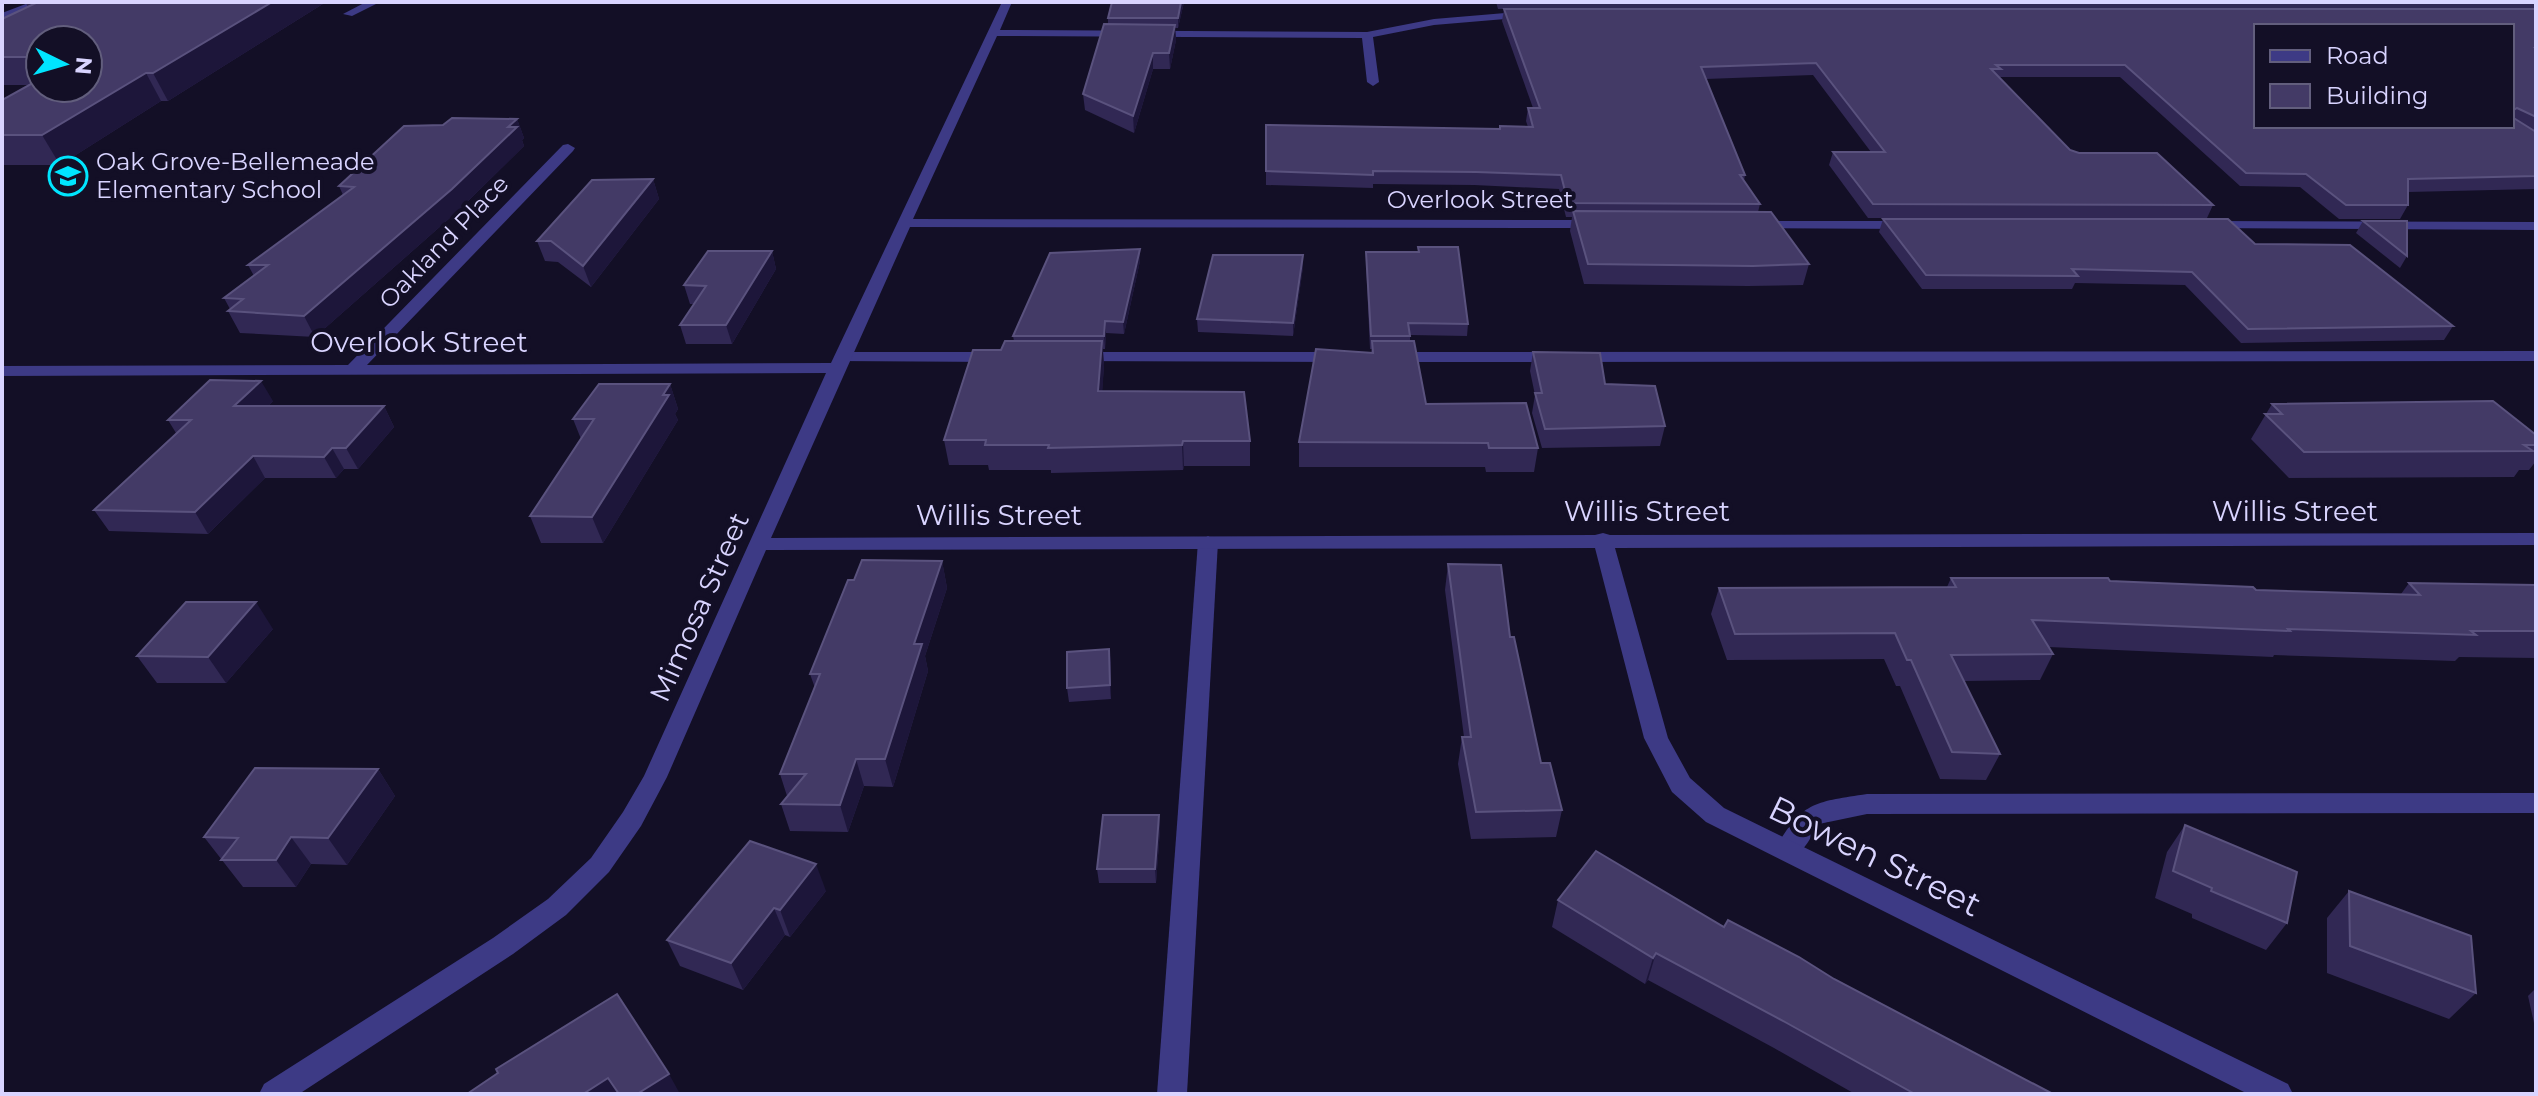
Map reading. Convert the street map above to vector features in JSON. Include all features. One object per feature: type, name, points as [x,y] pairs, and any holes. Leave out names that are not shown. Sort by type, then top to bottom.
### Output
[{"type":"street","points":[[2,17],[40,2]]},
{"type":"street","points":[[348,14],[375,2]]},
{"type":"street","name":"Mimosa Street","points":[[274,1094],[503,946],[557,907],[600,865],[632,819],[655,777],[839,362],[1007,2]]},
{"type":"street","points":[[992,33],[1367,35],[1434,22],[1506,14],[1538,14]]},
{"type":"street","points":[[1367,35],[1373,82]]},
{"type":"street","name":"Oakland Place","points":[[354,368],[568,148]]},
{"type":"street","name":"Overlook Street","points":[[905,223],[1608,224]]},
{"type":"street","points":[[1736,225],[1928,225]]},
{"type":"street","points":[[2184,225],[2536,226]]},
{"type":"street","points":[[1066,357],[2536,356]]},
{"type":"street","name":"Overlook Street","points":[[2,371],[839,362],[1018,357]]},
{"type":"street","name":"Willis Street","points":[[758,544],[1603,539],[2536,539]]},
{"type":"street","name":"Bowen Street","points":[[1603,539],[1656,738],[1681,785],[1715,815],[2278,1094]]},
{"type":"street","points":[[1172,1094],[1208,542]]},
{"type":"street","points":[[1788,850],[1810,817],[1823,811],[1867,804],[2536,803]]},
{"type":"building","points":[[38,2],[272,2],[153,73],[146,73],[104,98],[104,24],[24,24],[24,57],[2,57],[2,19]]},
{"type":"building","points":[[1112,2],[1181,2],[1178,18],[1108,18]]},
{"type":"building","points":[[1504,9],[2536,9],[2536,117],[2517,108],[2514,110],[2514,24],[2254,24],[2254,128],[2514,128],[2514,118],[2536,132],[2536,176],[2408,179],[2408,205],[2346,205],[2306,174],[2246,173],[2125,65],[1996,65],[2001,69],[1991,69],[2070,150],[2079,153],[2157,153],[2213,205],[1873,204],[1833,152],[1885,152],[1816,63],[1701,67],[1745,175],[1740,175],[1760,204],[1568,203],[1561,175],[1373,171],[1373,175],[1266,171],[1266,125],[1533,127],[1528,108],[1540,108]]},
{"type":"building","points":[[1104,24],[1175,25],[1169,53],[1153,53],[1133,116],[1083,94]]},
{"type":"building","points":[[24,88],[24,104],[94,104],[42,135],[2,135],[2,100]]},
{"type":"building","points":[[452,118],[517,119],[508,127],[517,127],[452,189],[304,316],[228,311],[243,299],[224,298],[268,265],[248,265],[354,187],[339,186],[404,126],[443,125]]},
{"type":"building","points":[[653,179],[583,266],[551,241],[537,241],[592,180]]},
{"type":"building","points":[[1573,211],[1771,212],[1809,264],[1588,264]]},
{"type":"building","points":[[1883,219],[2228,219],[2255,244],[2350,245],[2453,326],[2248,329],[2192,272],[2072,269],[2078,276],[1926,275]]},
{"type":"building","points":[[2363,221],[2407,221],[2407,256]]},
{"type":"building","points":[[1418,247],[1458,247],[1468,324],[1408,323],[1410,336],[1371,336],[1366,252],[1419,252]]},
{"type":"building","points":[[1140,249],[1123,322],[1105,321],[1104,336],[1013,336],[1050,253]]},
{"type":"building","points":[[708,251],[772,251],[726,325],[680,325],[706,286],[684,285]]},
{"type":"building","points":[[1213,255],[1303,255],[1293,323],[1197,319]]},
{"type":"building","points":[[1005,341],[1102,341],[1098,391],[1244,392],[1250,441],[1048,448],[1049,445],[985,445],[986,440],[944,440],[973,350],[1001,350]]},
{"type":"building","points":[[1372,341],[1414,341],[1426,404],[1526,403],[1538,448],[1489,448],[1488,443],[1299,442],[1316,349],[1373,353]]},
{"type":"building","points":[[1533,352],[1600,353],[1605,384],[1655,386],[1665,426],[1545,429],[1535,393],[1542,393]]},
{"type":"building","points":[[210,380],[261,381],[234,406],[384,406],[346,448],[332,448],[324,457],[253,456],[195,512],[94,510],[191,420],[168,420]]},
{"type":"building","points":[[599,384],[670,384],[663,395],[669,395],[592,517],[530,516],[594,419],[573,419]]},
{"type":"building","points":[[2493,401],[2536,435],[2536,445],[2524,445],[2533,451],[2304,452],[2265,414],[2282,414],[2272,404]]},
{"type":"building","points":[[862,560],[942,561],[914,644],[922,644],[885,759],[856,759],[840,805],[781,804],[806,774],[780,774],[820,674],[810,674],[848,580],[854,580]]},
{"type":"building","points":[[1448,564],[1501,565],[1510,637],[1514,637],[1541,763],[1550,763],[1562,810],[1476,812],[1462,737],[1471,737]]},
{"type":"building","points":[[1951,578],[2108,578],[2110,581],[2253,587],[2256,590],[2420,595],[2409,583],[2536,585],[2536,631],[2471,631],[2476,635],[2288,629],[2290,631],[2032,620],[2053,654],[1951,655],[2000,754],[1952,752],[1911,660],[1907,660],[1895,633],[1735,634],[1719,588],[1956,587]]},
{"type":"building","points":[[186,602],[256,602],[208,657],[137,656]]},
{"type":"building","points":[[1109,649],[1110,685],[1067,688],[1067,652]]},
{"type":"building","points":[[255,768],[378,769],[328,838],[291,837],[276,860],[221,860],[238,838],[204,837]]},
{"type":"building","points":[[1103,815],[1159,815],[1155,869],[1097,869]]},
{"type":"building","points":[[2185,825],[2297,872],[2287,923],[2211,891],[2212,888],[2173,871]]},
{"type":"building","points":[[750,841],[816,864],[780,910],[774,908],[731,963],[667,940]]},
{"type":"building","points":[[1596,851],[1724,927],[1728,920],[2053,1094],[1915,1094],[1656,953],[1653,958],[1558,900]]},
{"type":"building","points":[[2349,891],[2471,936],[2476,993],[2350,946]]},
{"type":"building","points":[[617,994],[669,1074],[637,1094],[619,1094],[608,1078],[583,1094],[467,1094],[498,1073],[496,1069]]},
{"type":"place","name":"Oak Grove-Bellemeade Elementary School","points":[[68,176]]}]
